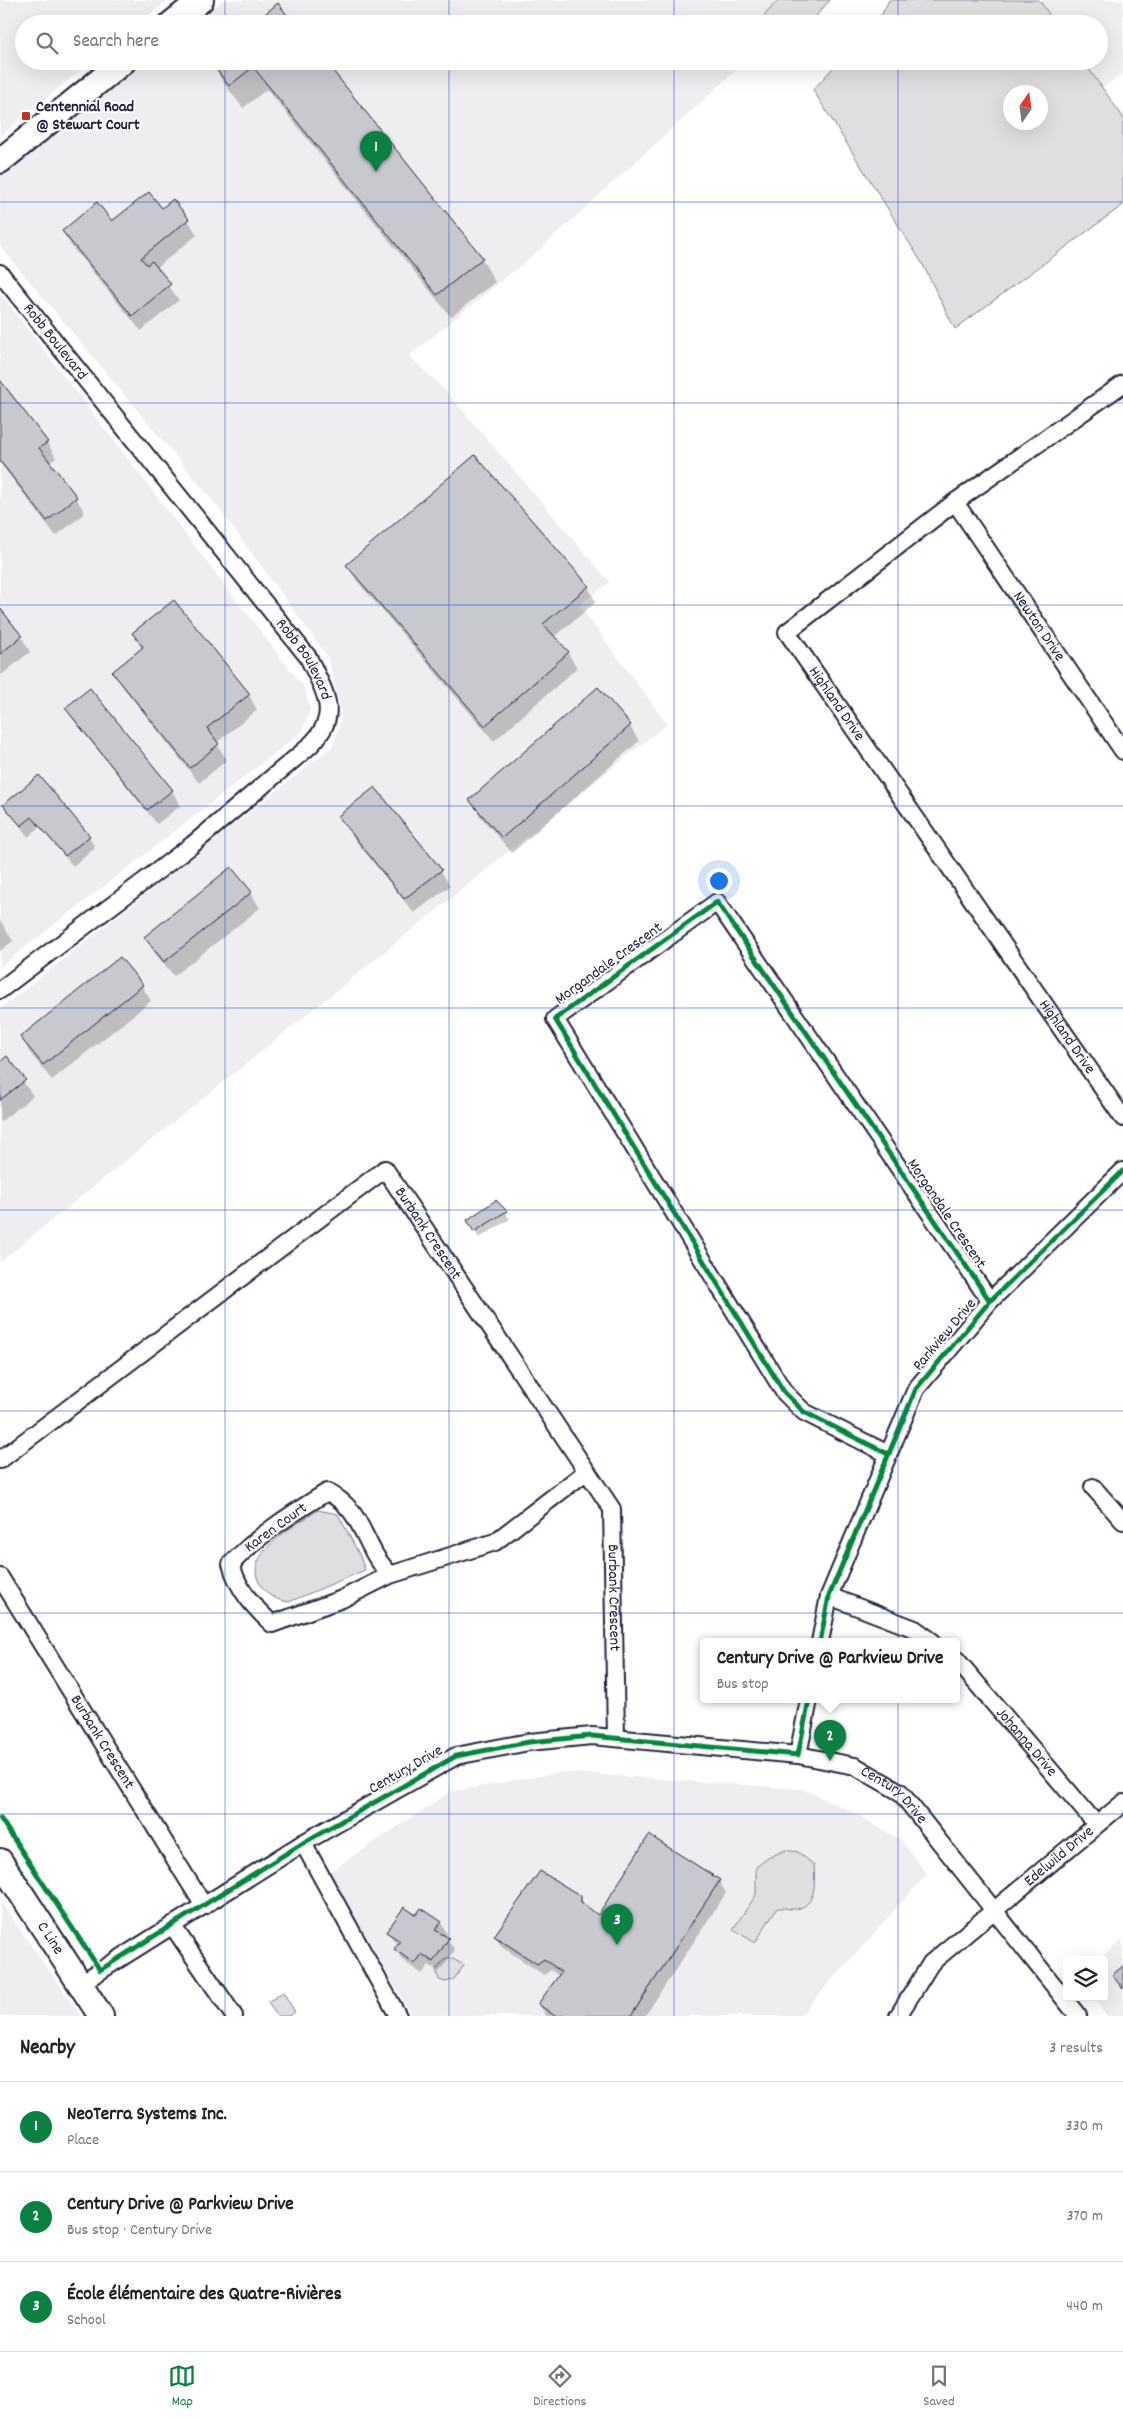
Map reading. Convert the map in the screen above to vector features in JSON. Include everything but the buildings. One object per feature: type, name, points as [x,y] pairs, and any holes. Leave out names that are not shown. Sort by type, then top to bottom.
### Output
[{"type":"street","points":[[182,15],[201,0]]},
{"type":"street","points":[[0,160],[113,70]]},
{"type":"street","name":"Robb Boulevard","points":[[0,273],[308,657],[325,692],[328,711],[326,726],[317,739],[305,750],[192,845],[0,990]]},
{"type":"street","name":"Highland Drive","points":[[1123,384],[955,502],[787,632],[1123,1118]]},
{"type":"street","name":"Newton Drive","points":[[955,502],[1123,751]]},
{"type":"street","name":"Morgandale Crescent","points":[[888,1454],[804,1412],[784,1392],[555,1019],[717,902],[990,1300]]},
{"type":"street","name":"Burbank Crescent","points":[[0,1460],[385,1169],[612,1509],[616,1738]]},
{"type":"street","name":"Parkview Drive","points":[[821,1638],[829,1596],[916,1389],[990,1300],[1123,1171]]},
{"type":"street","name":"Karen Court","points":[[390,1575],[373,1552],[359,1521],[341,1499],[327,1492],[278,1524],[245,1549],[231,1564],[235,1580],[252,1606],[272,1624],[334,1602],[390,1575],[495,1542],[587,1470]]},
{"type":"street","points":[[1093,1487],[1123,1521]]},
{"type":"street","name":"Burbank Crescent","points":[[0,1577],[204,1906]]},
{"type":"street","points":[[829,1596],[915,1630],[927,1638]]},
{"type":"street","name":"Johanna Drive","points":[[960,1664],[1096,1824]]},
{"type":"street","points":[[798,1755],[808,1703]]},
{"type":"street","name":"Century Drive","points":[[81,1982],[303,1843],[456,1756],[528,1742],[592,1736],[798,1755],[855,1766],[900,1792],[1078,2016]]},
{"type":"street","name":"Edelwild Drive","points":[[898,2016],[931,1963],[993,1909],[1123,1803]]},
{"type":"street","points":[[303,1843],[398,2016]]},
{"type":"street","name":"C Line","points":[[0,1861],[102,2016]]},
{"type":"street","points":[[172,1925],[234,2016]]},
{"type":"shaded area","points":[[0,0],[168,0],[150,15],[15,15],[15,70],[81,70],[0,136]]},
{"type":"shaded area","points":[[223,0],[809,0],[793,15],[204,15]]},
{"type":"shaded area","points":[[778,0],[830,0],[817,15],[765,15]]},
{"type":"shaded area","points":[[889,0],[1039,0],[1050,15],[881,15]]},
{"type":"shaded area","points":[[1039,0],[1123,0],[1123,74],[1102,88],[1089,70],[1108,70],[1108,15],[1050,15]]},
{"type":"shaded area","points":[[131,70],[736,70],[537,252],[409,356],[447,392],[610,582],[579,605],[667,724],[0,1262],[0,1009],[332,747],[342,717],[328,657],[214,502],[0,246],[0,171]]},
{"type":"shaded area","points":[[831,70],[1089,70],[1123,117],[1123,205],[955,329],[922,263],[813,90]]},
{"type":"shaded area","points":[[0,293],[305,689],[310,710],[302,732],[0,967]]},
{"type":"shaded area","points":[[318,1510],[338,1514],[359,1554],[365,1570],[289,1602],[273,1597],[260,1584],[256,1573],[258,1561],[264,1551],[274,1541]]},
{"type":"shaded area","points":[[562,1772],[802,1789],[849,1810],[901,1840],[927,1874],[800,2016],[412,2016],[329,1872],[450,1792]]},
{"type":"shaded area","points":[[785,1850],[798,1852],[814,1865],[813,1892],[808,1903],[803,1907],[776,1909],[755,1943],[733,1929],[756,1895],[756,1867],[768,1858]]},
{"type":"shaded area","points":[[0,1901],[81,2016],[0,2016]]},
{"type":"shaded area","points":[[1123,1939],[1123,2016],[1107,2016],[1096,2001],[1108,2001],[1108,1956],[1103,1956]]},
{"type":"shaded area","points":[[449,1957],[464,1965],[454,1979],[446,1982],[439,1980],[436,1970]]},
{"type":"shaded area","points":[[283,1992],[295,2012],[289,2016],[277,2016],[268,2002]]},
{"type":"cycle path","points":[[888,1454],[804,1412],[784,1392],[555,1019],[717,902],[990,1301]]},
{"type":"cycle path","points":[[821,1638],[829,1596],[916,1389],[990,1301],[1123,1171]]},
{"type":"cycle path","points":[[0,1818],[100,1970],[303,1843],[456,1756],[529,1742],[592,1736],[798,1755],[808,1703]]},
{"type":"place","name":"Centennial Road @ Stewart Court","points":[[26,116]]},
{"type":"place","name":"NeoTerra Systems Inc.","points":[[376,172]]},
{"type":"place","name":"Century Drive @ Parkview Drive","points":[[830,1761]]},
{"type":"place","name":"École élémentaire des Quatre-Rivières","points":[[617,1945]]}]
